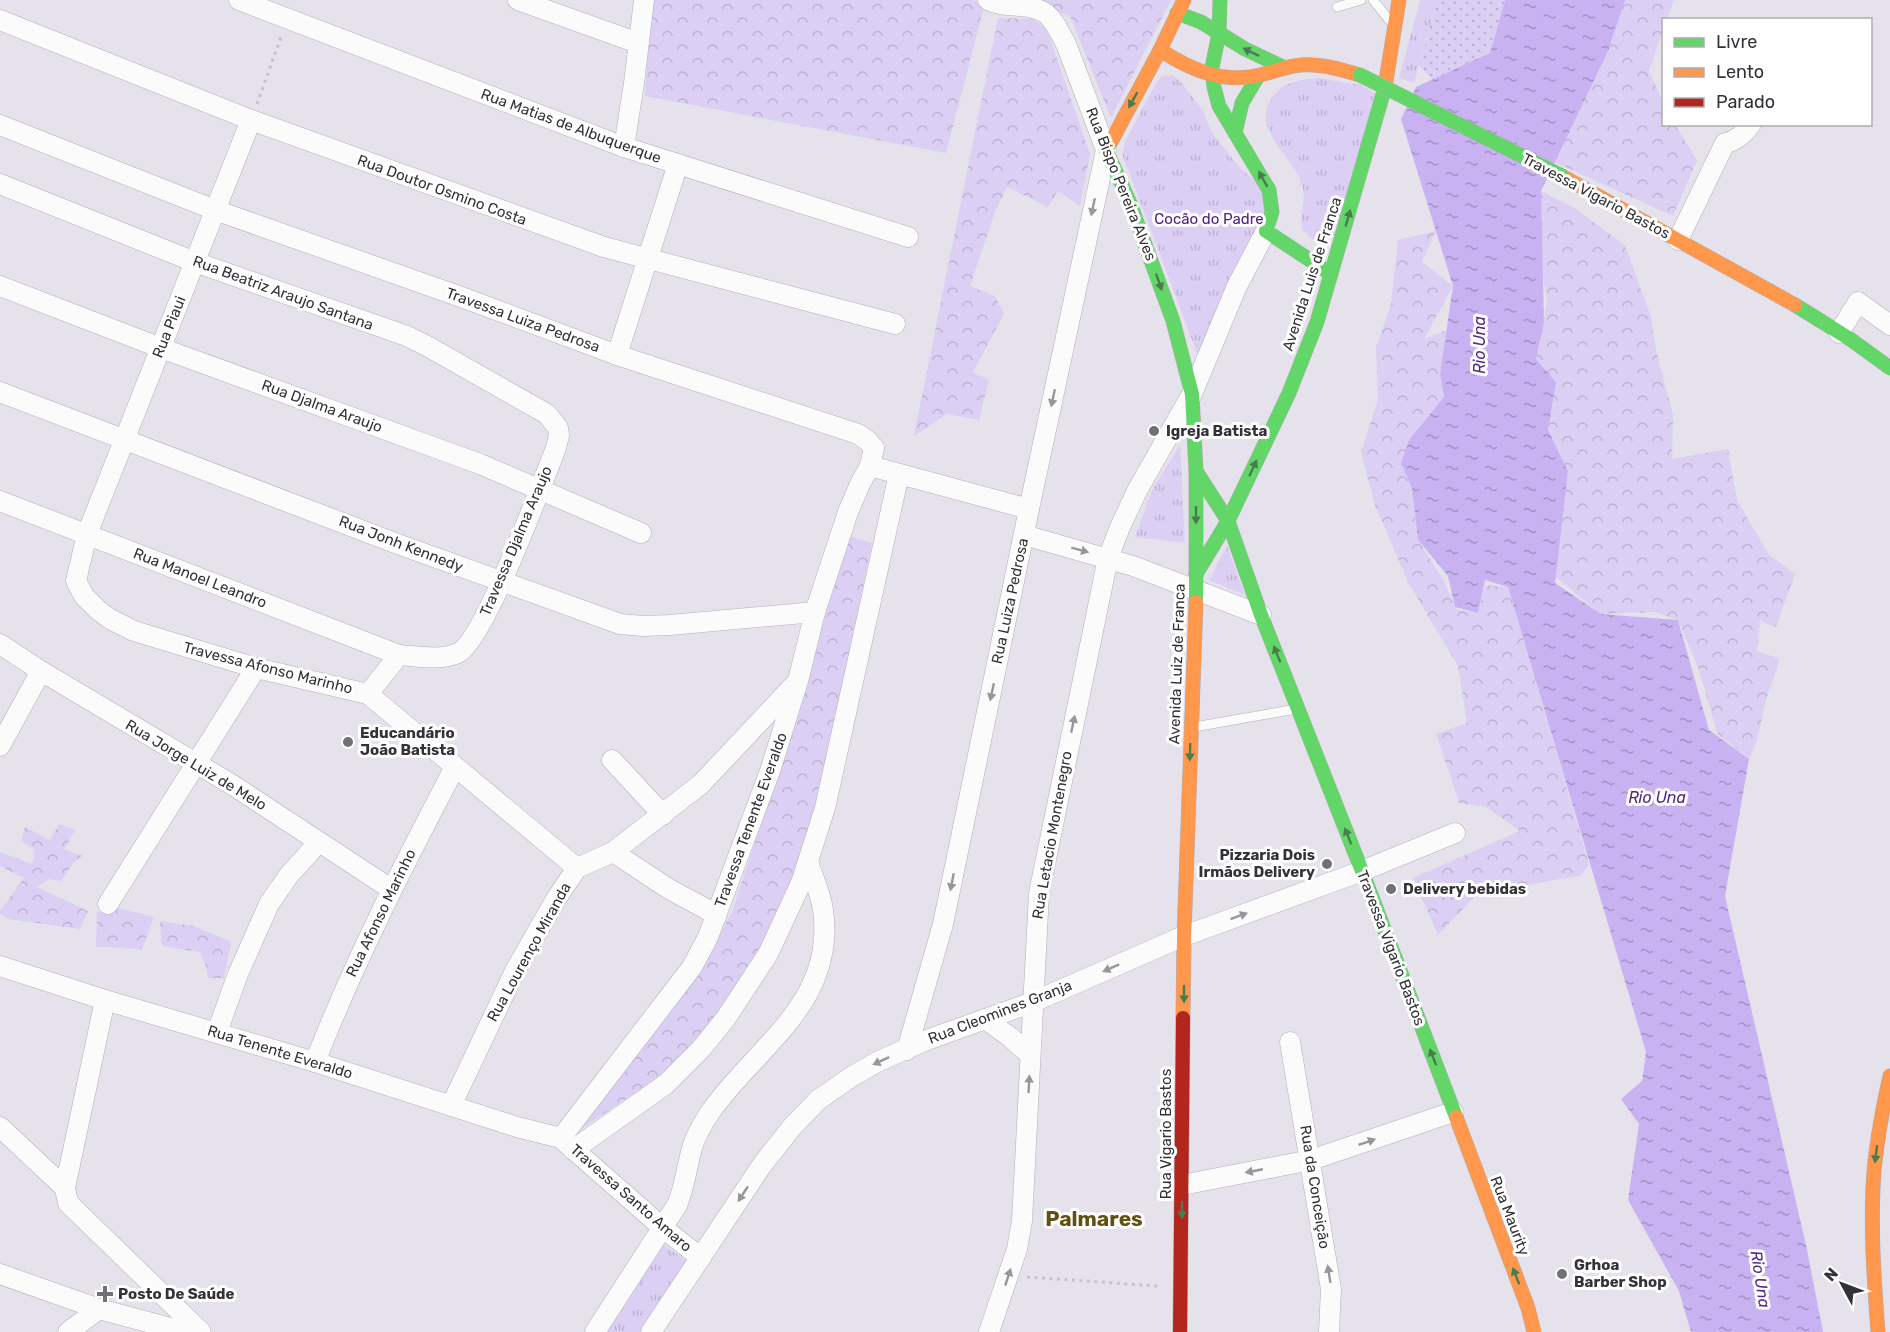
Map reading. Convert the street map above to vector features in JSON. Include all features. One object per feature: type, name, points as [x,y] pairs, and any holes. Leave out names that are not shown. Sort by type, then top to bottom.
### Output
[{"type":"main road","points":[[1106,150],[1184,0]]},
{"type":"main road","points":[[1220,0],[1219,33],[1212,76],[1219,106],[1270,193],[1274,213],[1266,231],[1331,274]]},
{"type":"main road","name":"Avenida Luis de Franca","points":[[1196,581],[1228,521],[1289,393],[1317,322],[1384,91],[1399,0]]},
{"type":"main road","points":[[1177,13],[1201,22],[1245,49],[1285,68]]},
{"type":"main road","name":"Travessa Vigario Bastos","points":[[1160,50],[1180,64],[1212,76],[1231,78],[1258,76],[1297,65],[1314,65],[1360,75],[1562,176],[1783,298],[1890,368]]},
{"type":"main road","points":[[1235,133],[1242,103],[1258,76]]},
{"type":"main road","name":"Rua Bispo Pereira Alves","points":[[1106,150],[1130,202],[1173,321],[1192,394]]},
{"type":"main road","name":"Avenida Luiz de Franca","points":[[1184,936],[1196,581],[1197,471],[1192,394]]},
{"type":"main road","name":"Travessa Vigario Bastos","points":[[1197,471],[1228,521],[1261,615],[1362,871],[1453,1112]]},
{"type":"main road","name":"Rua Vigario Bastos","points":[[1180,1332],[1184,936]]},
{"type":"main road","points":[[1878,1332],[1874,1173],[1890,1076]]},
{"type":"main road","name":"Rua Maurity","points":[[1453,1112],[1528,1308],[1533,1332]]},
{"type":"street","name":"Rua Matias de Albuquerque","points":[[239,0],[291,9],[624,147],[908,237]]},
{"type":"street","points":[[519,0],[639,43]]},
{"type":"street","points":[[624,147],[644,0]]},
{"type":"street","name":"Rua Bispo Pereira Alves","points":[[988,0],[995,4],[1045,13],[1057,28],[1066,44],[1106,150]]},
{"type":"street","name":"Rua Doutor Osmino Costa","points":[[0,20],[251,120],[532,222],[648,261],[896,324]]},
{"type":"street","name":"Rua Piaui","points":[[87,534],[251,120]]},
{"type":"street","name":"Travessa Luiza Pedrosa","points":[[0,125],[215,210],[617,355],[858,434],[874,448],[870,466]]},
{"type":"street","points":[[1678,240],[1725,143],[1733,142],[1749,126]]},
{"type":"street","name":"Rua Luiza Pedrosa","points":[[907,1050],[944,924],[1029,509],[1106,150]]},
{"type":"street","points":[[617,355],[678,164]]},
{"type":"street","name":"Rua Beatriz Araujo Santana","points":[[0,184],[195,262],[406,336],[495,383],[541,410],[555,422]]},
{"type":"street","points":[[1192,394],[1237,286],[1266,231]]},
{"type":"street","name":"Rua Djalma Araujo","points":[[0,286],[161,348],[480,464],[641,533]]},
{"type":"street","points":[[1839,333],[1858,302],[1890,325]]},
{"type":"street","name":"Rua Jonh Kennedy","points":[[0,392],[501,582],[620,624],[644,626],[815,612]]},
{"type":"street","name":"Rua Letacio Montenegro","points":[[989,1332],[1009,1276],[1022,1221],[1039,893],[1108,558],[1138,489],[1192,394]]},
{"type":"street","name":"Travessa Djalma Araujo","points":[[399,656],[446,656],[459,653],[471,641],[501,582],[556,448],[559,435],[555,422]]},
{"type":"street","points":[[870,466],[1029,509]]},
{"type":"street","name":"Travessa Tenente Everaldo","points":[[567,1144],[692,967],[708,938],[770,771],[798,681],[815,612],[848,512],[870,466]]},
{"type":"street","points":[[567,1144],[666,1084],[701,1049],[726,1018],[768,954],[801,883],[825,808],[899,474]]},
{"type":"street","name":"Rua Manoel Leandro","points":[[0,501],[399,656]]},
{"type":"street","name":"Travessa Afonso Marinho","points":[[87,534],[76,581],[84,596],[121,626],[256,668],[368,694],[395,714],[454,767],[577,868]]},
{"type":"street","points":[[1024,535],[1196,581],[1261,615]]},
{"type":"street","name":"Rua Jorge Luiz de Melo","points":[[0,644],[196,765],[231,784],[391,889]]},
{"type":"street","points":[[368,694],[399,656]]},
{"type":"street","points":[[108,904],[256,668]]},
{"type":"street","points":[[0,746],[41,671]]},
{"type":"street","name":"Rua Lourenço Miranda","points":[[451,1106],[515,971],[556,899],[577,868],[613,852],[701,784],[798,681]]},
{"type":"street","points":[[612,760],[663,814]]},
{"type":"street","name":"Rua Afonso Marinho","points":[[315,1062],[341,994],[391,889],[454,767]]},
{"type":"street","name":"Rua Cleomines Granja","points":[[651,1332],[762,1165],[792,1127],[818,1100],[851,1077],[877,1062],[924,1041],[1034,1002],[1184,936],[1362,871],[1455,833]]},
{"type":"street","points":[[217,1032],[238,974],[269,904],[289,875],[319,842]]},
{"type":"street","points":[[613,852],[716,917]]},
{"type":"street","points":[[595,1332],[677,1205],[684,1188],[691,1150],[701,1127],[718,1103],[784,1029],[801,1006],[812,982],[820,961],[824,940],[823,909],[808,862]]},
{"type":"street","name":"Rua Tenente Everaldo","points":[[0,966],[105,1000],[315,1062],[567,1144]]},
{"type":"street","points":[[105,1000],[65,1188],[68,1203],[201,1332]]},
{"type":"street","points":[[985,1019],[1030,1055]]},
{"type":"street","name":"Rua da Conceição","points":[[1290,1042],[1331,1289],[1329,1332]]},
{"type":"street","points":[[1182,1185],[1311,1160],[1453,1112]]},
{"type":"street","points":[[0,1127],[65,1188]]},
{"type":"street","name":"Travessa Santo Amaro","points":[[567,1144],[701,1258]]},
{"type":"street","points":[[0,1274],[99,1310],[185,1332]]},
{"type":"street","points":[[1528,1308],[1545,1332]]},
{"type":"street","points":[[68,1332],[99,1310]]},
{"type":"lane","points":[[1337,7],[1361,0]]},
{"type":"lane","points":[[1373,0],[1394,25]]},
{"type":"lane","points":[[1191,728],[1298,708]]},
{"type":"path","points":[[251,120],[291,9]]},
{"type":"path","points":[[1009,1276],[1181,1288]]},
{"type":"green space","points":[[651,0],[975,0],[984,7],[946,153],[645,96]]},
{"type":"green space","points":[[1023,0],[1171,0],[1111,118],[1070,16]]},
{"type":"green space","points":[[1420,0],[1437,0],[1414,83],[1399,78]]},
{"type":"green space","points":[[1437,0],[1505,0],[1490,53],[1433,80],[1419,66]]},
{"type":"green space","points":[[1624,0],[1674,0],[1667,18],[1662,18],[1662,33],[1649,71],[1662,100],[1662,126],[1676,126],[1697,160],[1673,216],[1552,161]]},
{"type":"green space","points":[[998,18],[1033,19],[1047,30],[1090,154],[1080,206],[1058,191],[1048,207],[1007,187],[995,212],[970,286],[995,296],[1004,314],[973,372],[989,380],[979,420],[947,414],[914,436]]},
{"type":"green space","name":"Cocão do Padre","points":[[1172,75],[1181,82],[1203,111],[1212,133],[1240,168],[1262,187],[1271,202],[1202,355],[1197,353],[1122,154],[1126,140],[1156,83],[1162,76]]},
{"type":"green space","points":[[1318,78],[1361,85],[1381,97],[1336,235],[1319,240],[1311,239],[1302,229],[1303,188],[1299,177],[1271,134],[1266,112],[1274,95],[1284,86],[1296,81]]},
{"type":"green space","points":[[1541,191],[1574,208],[1625,245],[1651,317],[1656,350],[1673,415],[1672,459],[1728,449],[1737,500],[1769,555],[1795,574],[1776,627],[1760,621],[1757,651],[1780,659],[1766,699],[1757,741],[1749,759],[1717,733],[1699,670],[1678,620],[1655,612],[1600,614],[1555,576],[1568,471],[1548,430],[1556,382],[1536,359],[1547,303],[1538,244]]},
{"type":"green space","points":[[1436,231],[1422,262],[1453,286],[1424,339],[1447,330],[1440,374],[1444,397],[1401,462],[1412,488],[1418,540],[1444,581],[1456,609],[1478,613],[1485,585],[1508,587],[1589,864],[1581,876],[1475,896],[1438,935],[1413,878],[1520,831],[1486,807],[1459,803],[1436,734],[1467,723],[1458,666],[1409,584],[1375,505],[1361,452],[1378,399],[1376,348],[1391,304],[1398,240]]},
{"type":"green space","points":[[1180,445],[1185,543],[1135,537],[1152,490]]},
{"type":"green space","points":[[848,536],[872,543],[825,771],[797,869],[760,948],[710,1023],[665,1073],[575,1133],[697,975],[732,912],[798,712]]},
{"type":"green space","points":[[1227,546],[1245,595],[1209,580]]},
{"type":"green space","points":[[59,824],[75,830],[64,849],[82,856],[73,863],[61,881],[49,879],[37,887],[88,911],[80,929],[8,919],[0,914],[0,911],[24,878],[0,866],[0,852],[32,864],[35,849],[21,841],[25,827],[50,840]]},
{"type":"green space","points":[[119,908],[154,917],[142,950],[96,947],[97,912]]},
{"type":"green space","points":[[160,921],[194,926],[231,942],[224,978],[208,978],[200,952],[162,946]]},
{"type":"green space","points":[[661,1243],[691,1264],[644,1332],[602,1332]]},
{"type":"water","name":"Rio Una","points":[[1505,0],[1625,0],[1608,51],[1541,191],[1544,322],[1536,359],[1556,382],[1548,430],[1568,471],[1555,583],[1601,614],[1678,620],[1709,730],[1749,759],[1725,896],[1806,1245],[1823,1332],[1691,1332],[1679,1291],[1628,1200],[1639,1124],[1621,1099],[1642,1081],[1646,1052],[1508,587],[1485,580],[1478,613],[1455,607],[1448,576],[1418,540],[1412,488],[1401,463],[1409,440],[1444,397],[1440,374],[1453,286],[1401,119],[1416,87],[1490,53]]},
{"type":"traffic: fast","points":[[1220,0],[1219,33],[1212,68],[1214,87],[1219,106],[1269,190],[1272,212],[1266,231],[1331,274]]},
{"type":"traffic: fast","points":[[1177,13],[1201,22],[1245,49],[1285,68]]},
{"type":"traffic: fast","points":[[1360,75],[1562,176]]},
{"type":"traffic: fast","points":[[1235,133],[1242,103],[1258,76]]},
{"type":"traffic: fast","points":[[1196,574],[1228,521],[1289,393],[1317,322],[1385,87]]},
{"type":"traffic: fast","points":[[1112,140],[1106,150],[1130,203],[1173,321],[1192,394],[1196,471],[1196,602]]},
{"type":"traffic: fast","points":[[1795,305],[1850,339],[1890,368]]},
{"type":"traffic: fast","points":[[1196,471],[1228,521],[1261,615],[1456,1117]]},
{"type":"traffic: slow","points":[[1112,140],[1184,0]]},
{"type":"traffic: slow","points":[[1385,87],[1399,0]]},
{"type":"traffic: slow","points":[[1160,50],[1196,69],[1233,78],[1265,74],[1301,65],[1331,67],[1360,75]]},
{"type":"traffic: slow","points":[[1562,176],[1795,305]]},
{"type":"traffic: slow","points":[[1183,1018],[1196,602]]},
{"type":"traffic: slow","points":[[1878,1332],[1872,1211],[1874,1171],[1890,1076]]},
{"type":"traffic: slow","points":[[1456,1117],[1528,1308],[1534,1332]]},
{"type":"traffic: jam","points":[[1180,1332],[1183,1018]]},
{"type":"place","name":"Igreja Batista","points":[[1154,431]]},
{"type":"place","name":"Educandário João Batista","points":[[348,742]]},
{"type":"place","name":"Pizzaria Dois Irmãos Delivery","points":[[1327,864]]},
{"type":"place","name":"Delivery bebidas","points":[[1391,889]]},
{"type":"place","name":"Grhoa Barber Shop","points":[[1562,1274]]},
{"type":"place","name":"Posto De Saúde","points":[[105,1294]]},
{"type":"district","name":"Palmares","points":[[1094,1219]]}]
